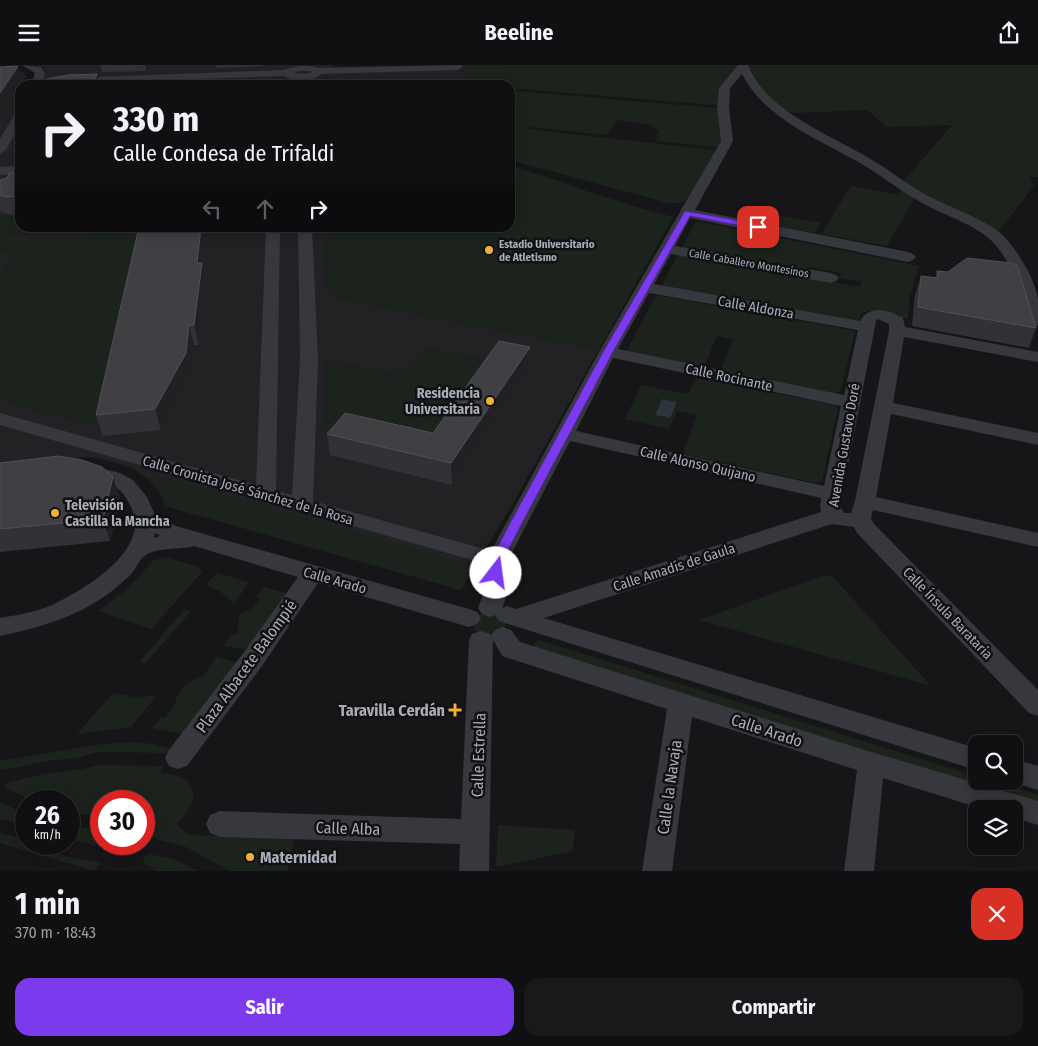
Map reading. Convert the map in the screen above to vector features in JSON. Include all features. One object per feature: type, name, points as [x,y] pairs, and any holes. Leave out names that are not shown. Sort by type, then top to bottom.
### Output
[{"type":"street","points":[[27,65],[37,69],[40,73],[38,80]]},
{"type":"street","points":[[497,560],[608,352],[727,141],[724,107],[725,88],[743,65]]},
{"type":"street","points":[[743,65],[748,78],[762,95],[797,121],[877,167],[927,201],[971,222],[1003,244],[1026,288],[1038,321]]},
{"type":"street","points":[[112,80],[288,73],[290,76],[314,75],[319,71],[458,67]]},
{"type":"street","points":[[0,150],[15,123]]},
{"type":"street","points":[[0,171],[15,170]]},
{"type":"street","points":[[687,213],[908,257]]},
{"type":"street","points":[[266,495],[273,232]]},
{"type":"street","points":[[302,505],[310,361],[305,232]]},
{"type":"street","name":"Calle Caballero Montesinos","points":[[667,249],[830,278]]},
{"type":"street","name":"Calle Aldonza","points":[[645,287],[867,327]]},
{"type":"street","points":[[867,327],[869,317],[878,314],[889,317],[897,322],[897,331],[863,509],[1038,540]]},
{"type":"street","name":"Avenida Gustavo Doré","points":[[863,509],[854,521],[846,520],[833,505],[851,402],[867,327]]},
{"type":"street","points":[[897,331],[1038,357]]},
{"type":"street","name":"Calle Rocinante","points":[[608,352],[851,402]]},
{"type":"street","points":[[883,407],[1038,439]]},
{"type":"street","name":"Calle Cronista José Sánchez de la Rosa","points":[[0,419],[497,560]]},
{"type":"street","name":"Calle Alonso Quijano","points":[[564,434],[833,505]]},
{"type":"street","points":[[0,627],[44,618],[86,598],[120,571],[136,550],[146,519],[136,494],[125,483],[106,475],[64,470]]},
{"type":"street","name":"Calle Amadís de Gaula","points":[[494,623],[833,505]]},
{"type":"street","name":"Calle Ínsula Barataria","points":[[863,509],[866,528],[1038,706]]},
{"type":"street","name":"Calle Arado","points":[[146,519],[168,531],[201,541],[968,757]]},
{"type":"street","name":"Calle Arado","points":[[136,550],[173,540],[201,541]]},
{"type":"street","name":"Calle Estrella","points":[[474,871],[475,832],[494,623],[497,560]]},
{"type":"street","name":"Plaza Albacete Balompié","points":[[178,758],[253,659],[313,573]]},
{"type":"street","name":"Calle Arado","points":[[494,623],[511,649],[871,763],[1038,813]]},
{"type":"street","name":"Calle la Navaja","points":[[657,871],[681,703]]},
{"type":"street","points":[[859,871],[871,763]]},
{"type":"street","points":[[1023,774],[1038,778]]},
{"type":"street","name":"Calle Alba","points":[[220,824],[475,832]]},
{"type":"shaded area","points":[[37,65],[333,65],[334,67],[460,65],[464,80],[44,80],[45,76],[43,68]]},
{"type":"shaded area","points":[[460,65],[738,65],[719,104],[713,105],[515,90],[515,80],[464,80]]},
{"type":"shaded area","points":[[748,65],[1038,65],[1038,177],[1029,177],[1034,186],[995,236],[903,182],[952,125],[886,127],[868,110],[795,113],[787,111],[767,96],[747,68]]},
{"type":"shaded area","points":[[0,67],[24,72],[26,77],[24,80],[15,80],[15,232],[515,232],[515,168],[562,182],[612,201],[673,217],[512,505],[461,590],[165,506],[160,492],[149,480],[133,469],[114,462],[93,457],[48,459],[0,465]]},
{"type":"shaded area","points":[[517,91],[717,108],[721,111],[722,141],[716,147],[656,141],[659,130],[652,128],[653,125],[618,120],[606,135],[530,127],[529,129],[713,150],[715,153],[690,199],[679,203],[668,203],[515,161],[515,92]]},
{"type":"shaded area","name":"Estadio Universitario de Atletismo","points":[[515,168],[632,206],[673,217],[598,351],[327,297],[322,232],[515,232]]},
{"type":"shaded area","points":[[851,186],[899,195],[901,187],[915,197],[887,246],[821,234]]},
{"type":"shaded area","points":[[776,215],[821,223],[815,233],[771,225]]},
{"type":"shaded area","points":[[15,216],[15,232],[20,232],[19,234],[0,238],[0,217]]},
{"type":"shaded area","points":[[700,222],[919,266],[910,295],[908,319],[874,310],[862,313],[858,321],[665,287],[662,285],[677,256],[681,255],[860,287],[861,281],[839,278],[841,273],[810,267],[806,269],[682,247],[694,224]]},
{"type":"shaded area","points":[[27,232],[58,232],[42,235],[26,234]]},
{"type":"shaded area","points":[[109,232],[119,235],[124,232],[147,232],[93,427],[5,402],[6,400],[0,397],[0,275],[10,252],[0,252],[0,241],[21,242],[29,238],[60,235],[72,238],[78,235]]},
{"type":"shaded area","points":[[656,295],[855,332],[840,392],[835,393],[721,370],[733,340],[717,336],[704,367],[629,352],[627,350]]},
{"type":"shaded area","points":[[426,347],[495,361],[432,453],[324,428],[326,358],[401,375]]},
{"type":"shaded area","points":[[696,378],[835,405],[838,408],[822,481],[815,483],[683,454],[697,415],[677,411],[669,429],[625,419],[641,385],[688,394]]},
{"type":"shaded area","points":[[662,399],[677,402],[670,418],[655,415]]},
{"type":"shaded area","points":[[154,474],[476,566],[461,590],[165,506],[160,492],[149,480]]},
{"type":"shaded area","points":[[165,557],[199,567],[202,572],[151,629],[98,611],[126,590],[154,560]]},
{"type":"shaded area","points":[[217,573],[249,582],[234,604],[221,592],[206,585]]},
{"type":"shaded area","points":[[825,575],[833,577],[931,686],[699,620]]},
{"type":"shaded area","points":[[264,587],[292,595],[249,650],[223,646],[231,635],[237,634],[240,614],[250,610],[260,599],[256,597]]},
{"type":"shaded area","points":[[185,609],[191,611],[145,664],[139,662]]},
{"type":"shaded area","points":[[484,613],[494,613],[505,620],[505,628],[494,635],[484,636],[476,633],[472,625],[476,617]]},
{"type":"shaded area","points":[[539,640],[968,774],[968,785],[535,650],[533,644]]},
{"type":"shaded area","points":[[216,657],[239,663],[184,734],[152,728],[161,717],[165,718],[177,702],[175,699],[186,684],[204,675]]},
{"type":"shaded area","points":[[113,693],[134,697],[157,695],[131,727],[77,734]]},
{"type":"shaded area","points":[[133,742],[154,744],[172,749],[171,753],[99,752],[76,758],[0,769],[0,761],[103,744]]},
{"type":"shaded area","points":[[98,765],[164,766],[160,773],[182,778],[189,783],[192,789],[191,805],[177,824],[188,835],[294,838],[287,871],[230,871],[186,847],[155,839],[155,790],[90,790],[90,816],[80,813],[80,790],[15,790],[15,793],[4,788],[6,783],[43,774],[83,769]]},
{"type":"shaded area","points":[[984,790],[1022,790],[1038,795],[1038,807],[1023,802],[1023,800],[1016,800]]},
{"type":"shaded area","points":[[0,802],[15,809],[15,822],[0,819]]},
{"type":"shaded area","points":[[498,825],[575,830],[573,851],[496,867]]},
{"type":"shaded area","points":[[80,827],[90,829],[90,844],[80,842]]},
{"type":"shaded area","points":[[0,833],[15,837],[15,847],[0,843]]},
{"type":"shaded area","points":[[40,855],[63,855],[101,862],[94,871]]},
{"type":"shaded area","points":[[154,855],[174,859],[196,871],[156,871],[143,862],[144,857]]},
{"type":"building","points":[[18,66],[0,93],[0,67]]},
{"type":"building","points":[[97,74],[95,80],[46,80],[69,75]]},
{"type":"building","points":[[15,172],[15,196],[4,197],[0,195],[0,180],[7,178],[9,173]]},
{"type":"building","points":[[138,232],[200,232],[197,263],[202,263],[194,325],[189,325],[186,353],[155,409],[96,415]]},
{"type":"building","points":[[967,258],[1017,265],[1036,328],[918,307],[921,276],[938,278],[937,271],[948,272]]},
{"type":"building","points":[[499,341],[530,347],[451,463],[327,434],[345,413],[433,433]]},
{"type":"building","name":"Televisión Castilla la Mancha","points":[[58,456],[82,460],[102,467],[113,477],[103,519],[0,529],[0,463]]},
{"type":"place","name":"Estadio Universitario de Atletismo","points":[[489,250]]},
{"type":"place","name":"Residencia Universitaria","points":[[490,401]]},
{"type":"place","name":"Televisión Castilla la Mancha","points":[[55,513]]},
{"type":"place","name":"Taravilla Cerdán","points":[[455,710]]},
{"type":"place","name":"Maternidad","points":[[250,857]]},
{"type":"route","points":[[496,573],[497,560],[514,527],[608,352],[687,213],[758,227]]}]
